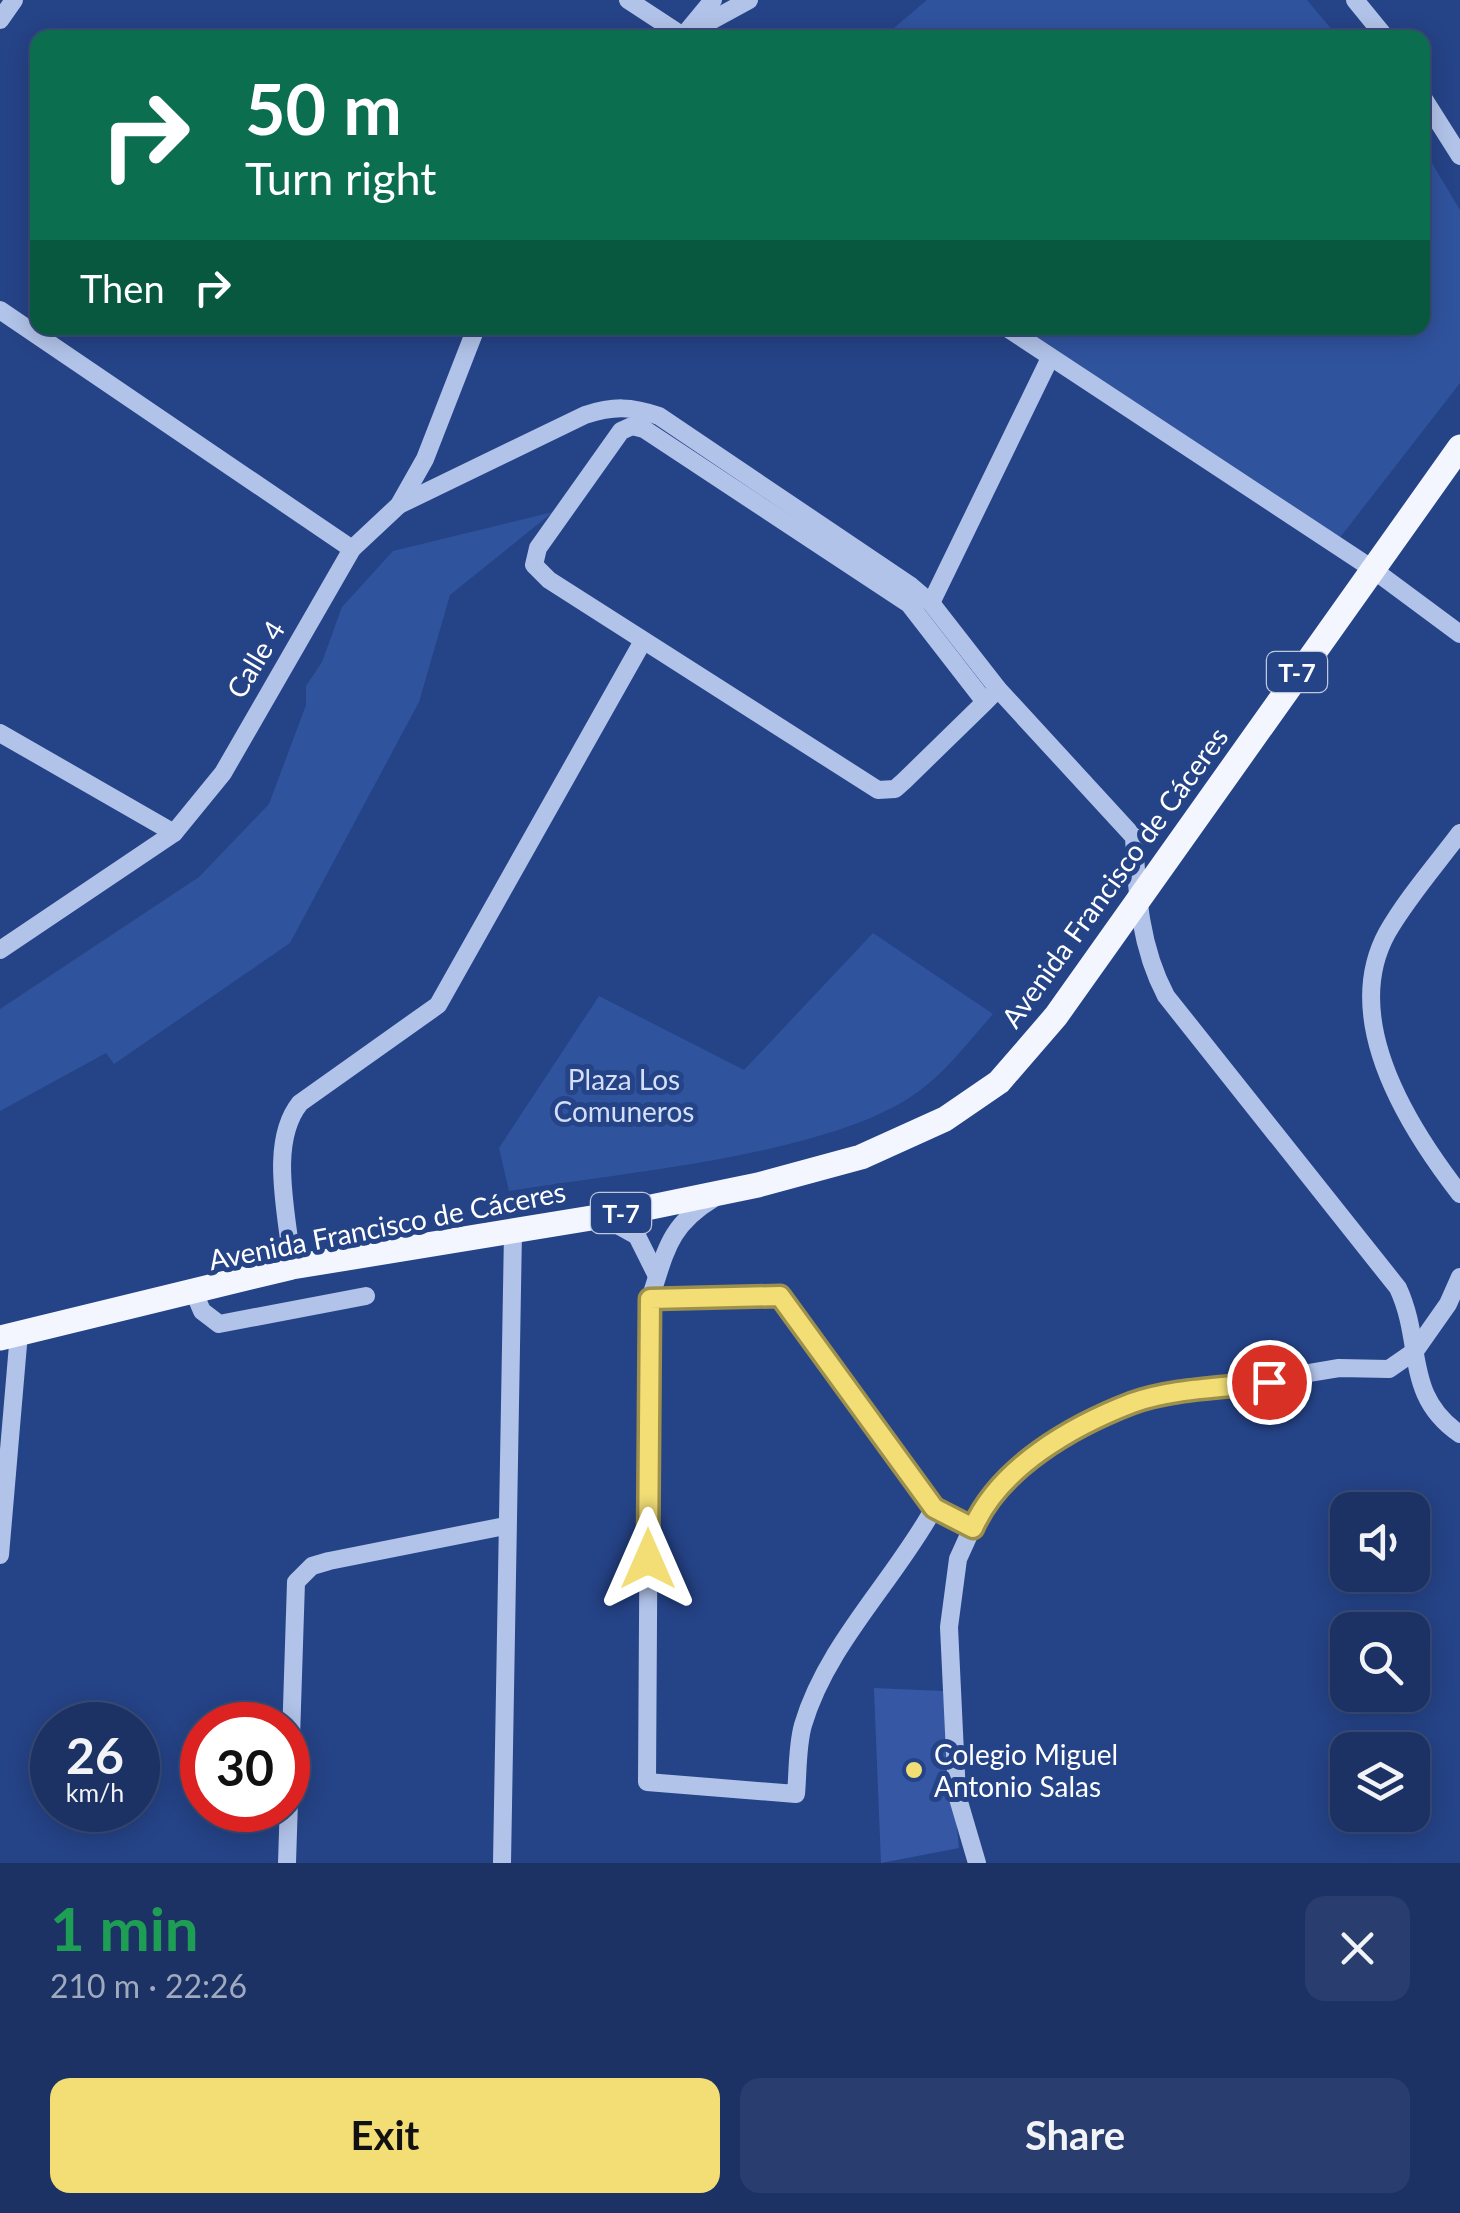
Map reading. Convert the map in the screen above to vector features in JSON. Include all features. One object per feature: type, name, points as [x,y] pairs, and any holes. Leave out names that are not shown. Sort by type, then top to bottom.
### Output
[{"type":"main road","name":"Avenida Francisco de Cáceres","points":[[9,1335],[292,1267],[513,1232],[726,1191],[861,1157],[945,1119],[998,1082],[1056,1016],[1460,447]]},
{"type":"street","points":[[0,20],[14,0]]},
{"type":"street","points":[[628,0],[673,30]]},
{"type":"street","points":[[688,30],[712,0]]},
{"type":"street","points":[[695,30],[749,0]]},
{"type":"street","points":[[1355,0],[1379,30]]},
{"type":"street","points":[[1430,109],[1460,156]]},
{"type":"street","points":[[0,310],[30,330]]},
{"type":"street","points":[[37,335],[352,549]]},
{"type":"street","name":"Calle 4","points":[[0,950],[174,833],[223,773],[352,549],[398,504],[425,459],[473,335]]},
{"type":"street","points":[[1017,335],[1371,568],[1460,634]]},
{"type":"street","points":[[930,604],[1050,358]]},
{"type":"street","points":[[398,504],[585,415],[612,407],[634,407],[659,416],[911,586],[930,604],[992,696]]},
{"type":"street","points":[[992,696],[895,789],[878,790],[549,580],[534,565],[538,548],[621,431],[632,426],[644,428],[908,604],[992,696],[1134,837],[1137,899],[1149,963],[1166,996],[1398,1288],[1411,1316],[1424,1398],[1438,1419],[1460,1434]]},
{"type":"street","points":[[292,1267],[284,1153],[290,1116],[300,1103],[438,1005],[643,641]]},
{"type":"street","points":[[0,733],[174,833]]},
{"type":"street","points":[[1460,833],[1387,933],[1374,966],[1372,1017],[1400,1100],[1424,1147],[1460,1194]]},
{"type":"street","points":[[726,1191],[675,1229],[663,1251],[650,1299],[647,1782],[796,1794],[802,1726],[834,1656],[914,1544],[934,1508]]},
{"type":"street","points":[[601,1216],[636,1236],[658,1276]]},
{"type":"street","points":[[502,1863],[513,1232]]},
{"type":"street","points":[[977,1863],[957,1795],[950,1627],[958,1558],[982,1506],[1045,1446],[1135,1402],[1339,1368],[1388,1369],[1414,1350],[1448,1304],[1460,1277]]},
{"type":"street","points":[[194,1292],[202,1310],[219,1324],[366,1296]]},
{"type":"street","points":[[650,1299],[780,1296],[934,1508],[973,1528]]},
{"type":"street","points":[[0,1554],[9,1335]]},
{"type":"street","points":[[287,1863],[296,1582],[312,1566],[329,1560],[505,1526]]},
{"type":"green space","points":[[927,0],[1307,0],[1332,30],[891,30]]},
{"type":"green space","points":[[1430,160],[1460,210],[1460,383],[1335,544],[1018,335],[1430,335]]},
{"type":"green space","points":[[553,512],[450,595],[419,702],[290,943],[114,1064],[106,1053],[0,1111],[0,1009],[199,877],[269,804],[306,705],[306,686],[322,662],[342,607],[393,551]]},
{"type":"green space","name":"Plaza Los Comuneros","points":[[873,933],[993,1014],[924,1088],[874,1117],[774,1148],[509,1191],[499,1148],[599,996],[744,1070]]},
{"type":"building","name":"Colegio Miguel Antonio Salas","points":[[874,1688],[943,1691],[959,1848],[881,1863]]},
{"type":"place","name":"Colegio Miguel Antonio Salas","points":[[914,1770]]},
{"type":"route","points":[[648,1559],[650,1299],[780,1296],[934,1508],[973,1528],[982,1506],[1045,1446],[1135,1402],[1269,1382]]}]
